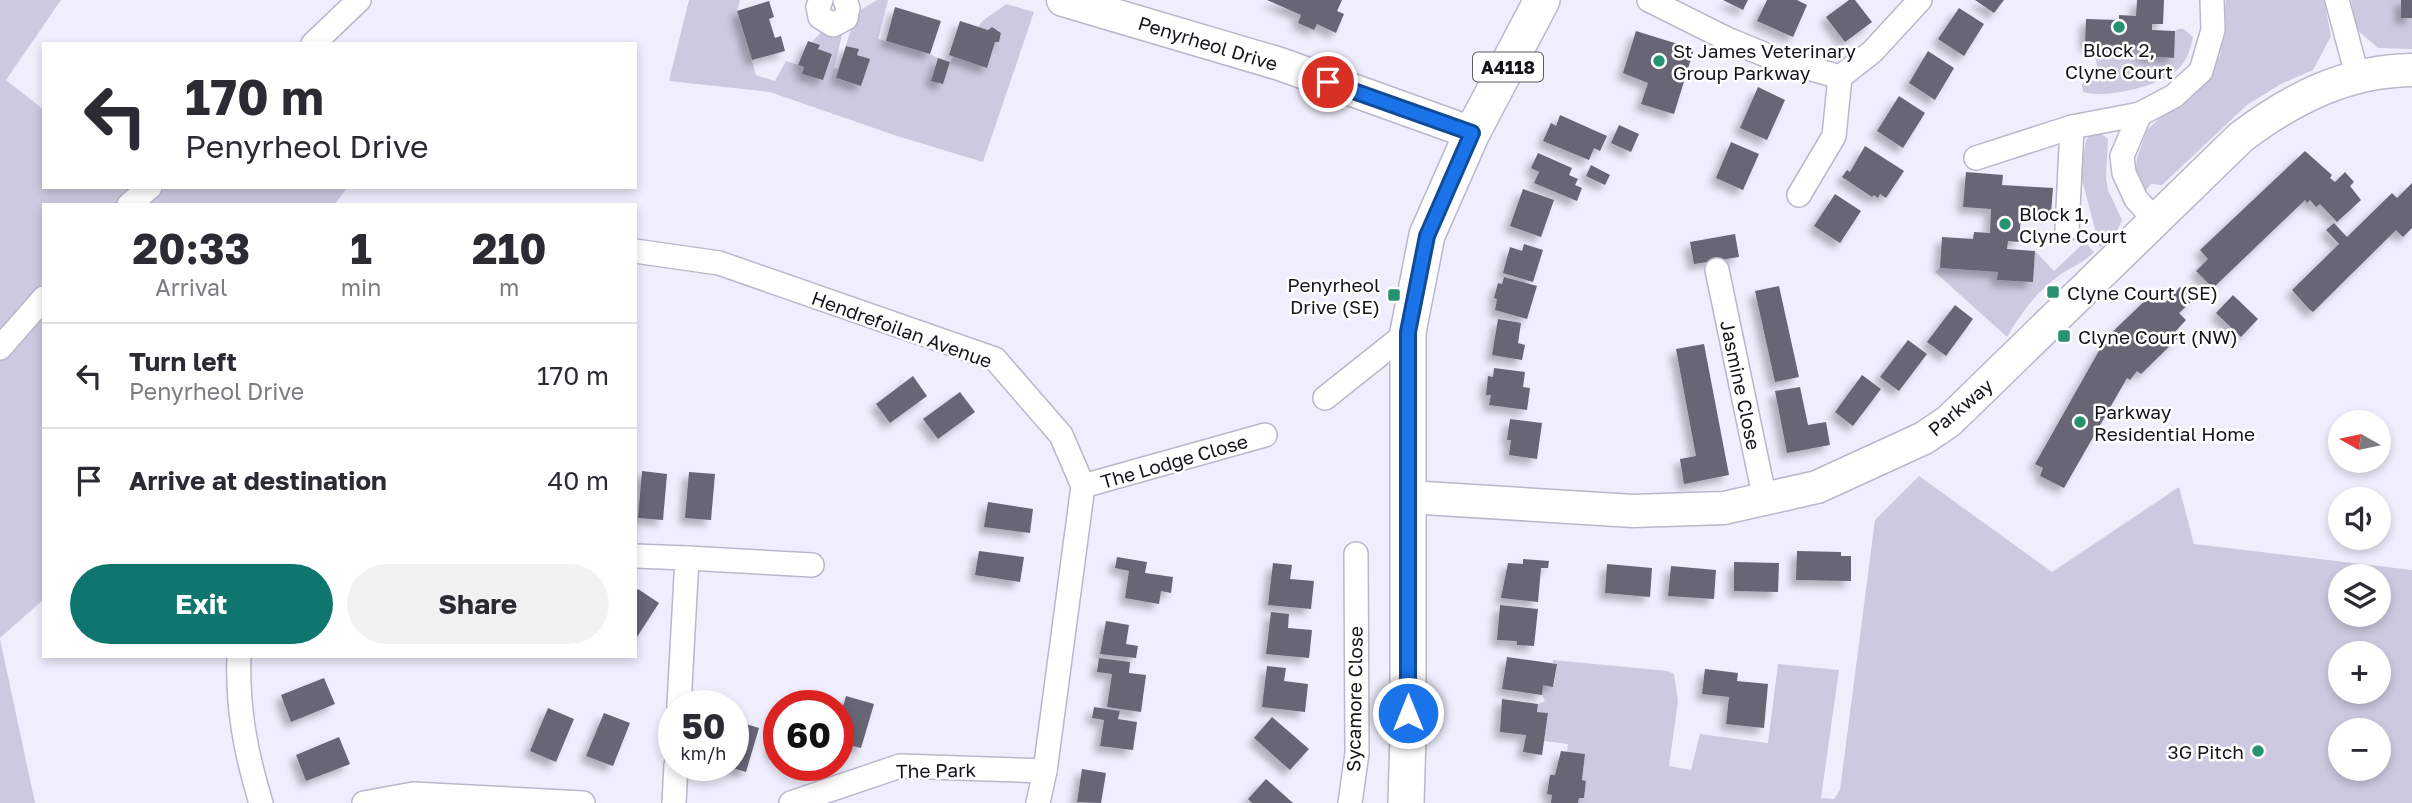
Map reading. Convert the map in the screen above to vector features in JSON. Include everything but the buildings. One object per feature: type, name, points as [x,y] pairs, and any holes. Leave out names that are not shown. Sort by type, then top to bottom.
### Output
[{"type":"main road","name":"A4118","points":[[1406,803],[1408,332],[1427,236],[1472,133],[1542,0]]},
{"type":"street","points":[[315,42],[359,0]]},
{"type":"street","points":[[821,0],[818,7],[820,17],[833,24],[846,18],[849,1]]},
{"type":"street","name":"Penyrheol Drive","points":[[1063,0],[1280,64],[1472,133]]},
{"type":"street","points":[[1649,0],[1727,39],[1773,58],[1840,77]]},
{"type":"street","points":[[1799,195],[1834,136],[1840,77],[1872,52],[1920,0]]},
{"type":"street","points":[[1976,158],[2072,127],[2140,114],[2174,96],[2201,71],[2213,30],[2212,0]]},
{"type":"street","points":[[2337,0],[2357,75]]},
{"type":"street","name":"Parkway","points":[[1408,498],[1633,512],[1724,508],[1817,487],[1924,438],[1949,421],[2241,137],[2263,120],[2298,98],[2357,75],[2412,70]]},
{"type":"street","points":[[2140,114],[2122,156],[2124,173],[2136,199],[2156,221]]},
{"type":"street","points":[[2067,229],[2072,127]]},
{"type":"street","points":[[131,203],[148,189]]},
{"type":"street","name":"Hendrefoilan Avenue","points":[[637,251],[719,262],[995,359],[1061,435],[1083,486]]},
{"type":"street","name":"Jasmine Close","points":[[1717,270],[1765,500]]},
{"type":"street","points":[[0,348],[42,300]]},
{"type":"street","points":[[1325,398],[1408,332]]},
{"type":"street","name":"The Lodge Close","points":[[1083,486],[1265,435]]},
{"type":"street","points":[[1038,803],[1045,771],[1083,486]]},
{"type":"street","name":"Sycamore Close","points":[[1350,803],[1357,753],[1356,554]]},
{"type":"street","points":[[637,556],[812,565]]},
{"type":"street","points":[[680,690],[687,558]]},
{"type":"street","points":[[239,658],[237,692],[247,756],[261,803]]},
{"type":"street","name":"The Park","points":[[792,803],[900,766],[1045,771]]},
{"type":"street","points":[[674,803],[675,781]]},
{"type":"street","points":[[364,803],[413,794],[583,803]]},
{"type":"shaded area","points":[[0,0],[61,0],[6,80],[42,108],[42,189],[346,189],[336,203],[42,203],[42,601],[0,638]]},
{"type":"shaded area","points":[[689,0],[740,0],[737,11],[756,75],[775,81],[786,61],[804,67],[803,74],[823,80],[832,54],[818,49],[819,45],[812,42],[822,31],[842,35],[834,68],[838,69],[857,12],[877,0],[888,0],[878,39],[938,58],[931,80],[942,84],[953,56],[987,67],[995,42],[999,42],[1001,33],[992,27],[988,30],[978,27],[988,17],[1006,4],[1034,12],[983,162],[897,136],[770,92],[669,81]],"holes":[[[846,46],[859,49],[857,55],[869,59],[861,86],[837,79]]]},
{"type":"shaded area","points":[[2226,0],[2324,0],[2331,36],[2313,70],[2281,84],[2248,104],[2162,185],[2151,184],[2146,190],[2135,180],[2137,158],[2147,130],[2199,88],[2220,56]]},
{"type":"shaded area","points":[[2351,0],[2412,0],[2412,49],[2378,48],[2356,29]]},
{"type":"shaded area","points":[[2184,29],[2193,37],[2184,61],[2171,74],[2134,89],[2106,94],[2083,92],[2082,84],[2094,79],[2097,68],[2094,56],[2085,44],[2142,47],[2142,56],[2173,58],[2175,31]]},
{"type":"shaded area","points":[[2100,133],[2108,139],[2108,190],[2122,220],[2116,233],[2100,248],[2080,172],[2086,140],[2090,135]]},
{"type":"shaded area","points":[[2085,242],[2094,252],[2041,291],[2007,337],[1935,272],[1940,268],[1998,272],[1998,280],[2033,282],[2035,251],[2054,271]]},
{"type":"shaded area","points":[[1919,476],[2052,572],[2179,487],[2194,544],[2362,564],[2328,564],[2328,627],[2391,627],[2391,567],[2412,570],[2412,803],[1578,803],[1579,798],[1584,798],[1586,781],[1582,780],[1585,754],[1567,752],[1568,744],[1544,741],[1548,713],[1537,712],[1538,704],[1545,701],[1542,695],[1543,685],[1554,686],[1557,664],[1553,663],[1553,660],[1668,671],[1674,674],[1678,701],[1669,766],[1691,770],[1700,734],[1768,743],[1778,664],[1839,670],[1821,798],[1834,799],[1840,790],[1875,520]]},
{"type":"shaded area","points":[[0,639],[35,803],[0,803]]},
{"type":"place","name":"Block 2, Clyne Court","points":[[2119,27]]},
{"type":"place","name":"St James Veterinary Group Parkway","points":[[1659,61]]},
{"type":"place","name":"Block 1, Clyne Court","points":[[2005,224]]},
{"type":"place","name":"Clyne Court (SE)","points":[[2053,292]]},
{"type":"place","name":"Penyrheol Drive (SE)","points":[[1394,295]]},
{"type":"place","name":"Clyne Court (NW)","points":[[2064,336]]},
{"type":"place","name":"Parkway Residential Home","points":[[2080,422]]},
{"type":"place","name":"3G Pitch","points":[[2258,751]]},
{"type":"route","points":[[1328,82],[1472,133],[1427,236],[1408,332],[1408,713]]}]
